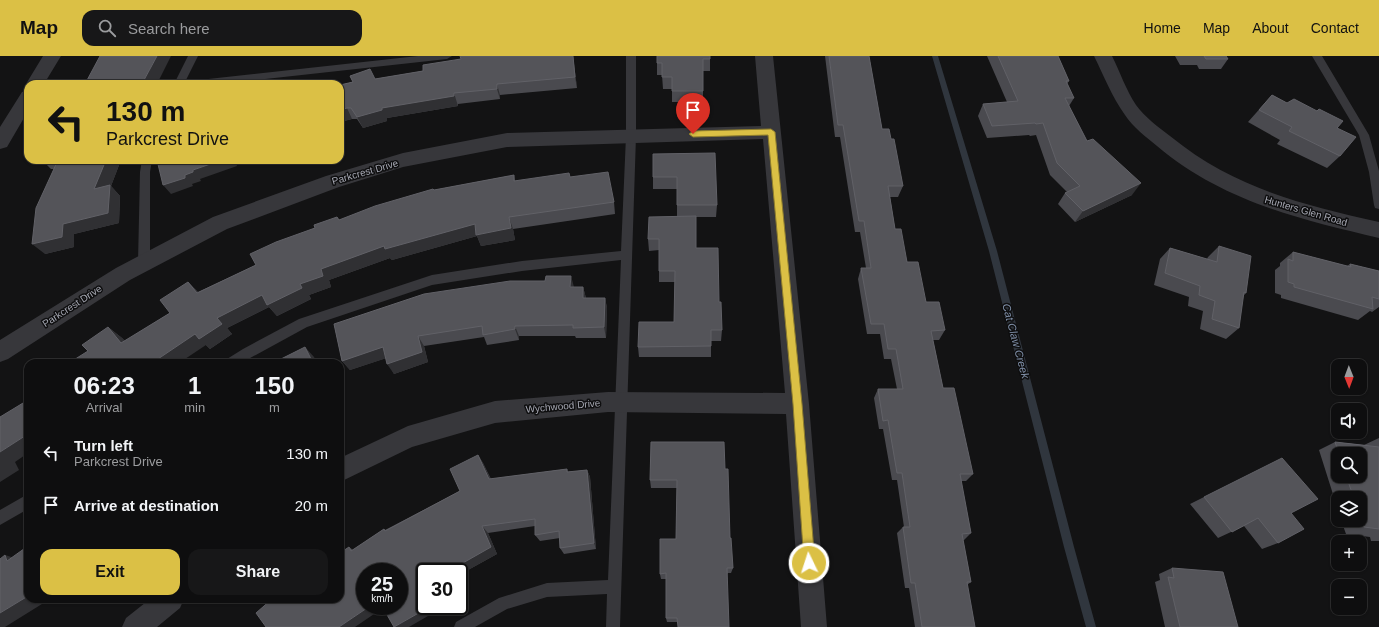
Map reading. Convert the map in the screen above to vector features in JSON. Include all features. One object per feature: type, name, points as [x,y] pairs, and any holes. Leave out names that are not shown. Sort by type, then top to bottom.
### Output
[{"type":"street","points":[[37,80],[52,56]]},
{"type":"street","points":[[764,56],[797,404],[814,627]]},
{"type":"street","name":"Hunters Glen Road","points":[[1103,56],[1120,92],[1136,117],[1188,162],[1228,185],[1271,203],[1379,230]]},
{"type":"street","points":[[0,142],[24,103]]},
{"type":"street","name":"Parkcrest Drive","points":[[0,352],[123,274],[220,223],[333,181],[403,160],[507,140],[771,132]]},
{"type":"street","name":"Wychwood Drive","points":[[344,468],[408,437],[495,412],[608,402],[797,404]]},
{"type":"street","points":[[135,627],[166,603]]},
{"type":"lane","points":[[182,80],[192,56]]},
{"type":"lane","points":[[227,80],[447,56]]},
{"type":"lane","points":[[613,627],[631,136],[631,56]]},
{"type":"lane","points":[[1317,56],[1364,135],[1374,172],[1379,205]]},
{"type":"lane","points":[[144,263],[146,164]]},
{"type":"lane","points":[[237,359],[303,323],[432,280],[522,266],[626,255]]},
{"type":"lane","points":[[0,518],[24,503]]},
{"type":"lane","points":[[460,627],[504,603],[546,590],[614,587]]},
{"type":"building","points":[[100,56],[157,56],[144,80],[87,80]]},
{"type":"building","points":[[460,56],[573,56],[575,77],[497,84],[497,89],[454,93],[454,96],[382,108],[382,110],[357,117],[351,108],[344,109],[344,84],[353,82],[350,76],[370,69],[375,79],[423,71],[423,65],[461,59]]},
{"type":"building","points":[[657,56],[710,56],[710,59],[703,59],[703,91],[672,91],[672,77],[662,77],[662,63],[657,63]]},
{"type":"building","points":[[829,56],[869,56],[882,129],[889,129],[891,139],[894,139],[903,186],[888,186],[895,229],[901,229],[907,262],[918,262],[926,302],[939,302],[945,330],[931,331],[943,388],[954,388],[973,474],[960,474],[971,533],[962,534],[971,582],[967,582],[975,627],[922,627],[915,583],[911,583],[903,527],[910,527],[902,473],[897,473],[888,420],[883,421],[878,389],[903,389],[896,349],[888,349],[884,324],[871,324],[861,268],[871,268],[864,221],[859,221],[843,125],[838,125]]},
{"type":"building","points":[[998,56],[1058,56],[1069,81],[1066,81],[1074,98],[1065,98],[1087,141],[1093,139],[1141,183],[1083,211],[1065,193],[1080,186],[1057,163],[1043,123],[992,126],[983,104],[1018,101]]},
{"type":"building","points":[[1204,56],[1226,56],[1228,59],[1206,59]]},
{"type":"building","points":[[1272,95],[1287,103],[1294,99],[1317,111],[1319,109],[1343,121],[1337,128],[1356,137],[1340,156],[1289,131],[1292,127],[1259,110]]},
{"type":"building","points":[[715,153],[717,205],[677,205],[677,177],[653,177],[653,154]]},
{"type":"building","points":[[56,164],[104,164],[94,189],[110,185],[108,213],[63,224],[62,237],[32,244],[36,208]]},
{"type":"building","points":[[158,164],[210,164],[193,170],[193,172],[185,175],[185,178],[163,185]]},
{"type":"building","points":[[608,172],[614,202],[509,217],[511,228],[476,235],[475,224],[385,249],[384,246],[321,269],[323,276],[300,284],[302,288],[267,305],[262,295],[217,318],[222,324],[199,339],[195,334],[158,359],[75,359],[88,351],[82,345],[108,327],[121,343],[170,313],[160,300],[188,282],[197,293],[256,265],[250,254],[276,242],[315,228],[314,225],[337,217],[339,220],[375,206],[433,189],[514,175],[514,181],[569,173],[570,177]]},
{"type":"building","points":[[696,216],[696,248],[718,248],[719,302],[721,302],[722,330],[711,330],[711,346],[638,347],[639,322],[674,322],[675,271],[659,271],[659,239],[648,239],[649,217]]},
{"type":"building","points":[[1219,246],[1251,256],[1239,328],[1212,319],[1215,301],[1199,295],[1200,286],[1165,273],[1170,248],[1217,262]]},
{"type":"building","points":[[1293,252],[1351,267],[1350,264],[1379,271],[1379,299],[1372,297],[1373,309],[1294,287],[1294,284],[1288,282],[1288,259],[1293,261]]},
{"type":"building","points":[[546,276],[571,276],[570,287],[583,287],[583,298],[605,298],[604,327],[573,328],[573,325],[515,326],[515,329],[483,335],[482,326],[418,336],[422,352],[387,364],[383,347],[344,360],[342,359],[334,324],[424,294],[510,281],[545,281]]},
{"type":"building","points":[[305,347],[311,359],[281,359]]},
{"type":"building","points":[[24,402],[24,437],[0,452],[0,417]]},
{"type":"building","points":[[651,442],[724,442],[725,469],[728,469],[730,538],[733,568],[727,568],[729,627],[678,627],[677,618],[666,618],[666,573],[660,574],[660,539],[676,539],[677,480],[650,480]]},
{"type":"building","points":[[1335,442],[1379,447],[1379,529],[1364,527],[1367,527],[1367,491],[1351,491],[1349,483],[1367,483],[1367,447],[1337,447]]},
{"type":"building","points":[[478,455],[489,479],[567,469],[567,472],[587,470],[594,543],[560,548],[559,531],[535,535],[535,519],[482,526],[491,547],[463,563],[416,563],[416,615],[394,627],[387,615],[408,615],[408,563],[356,563],[357,615],[339,627],[266,627],[256,613],[267,603],[344,603],[344,550],[349,547],[351,551],[384,529],[385,531],[460,491],[450,469]]},
{"type":"building","points":[[1282,458],[1318,499],[1291,513],[1304,529],[1278,543],[1258,518],[1232,532],[1204,497]]},
{"type":"building","points":[[24,549],[24,598],[0,613],[0,559],[5,555],[7,561]]},
{"type":"building","points":[[1172,568],[1223,572],[1238,627],[1180,627],[1168,577],[1174,578]]},
{"type":"waterway","name":"Cat Claw Creek","points":[[935,56],[993,251],[1091,627]]},
{"type":"route","points":[[693,134],[771,132],[797,404],[809,563]]}]
